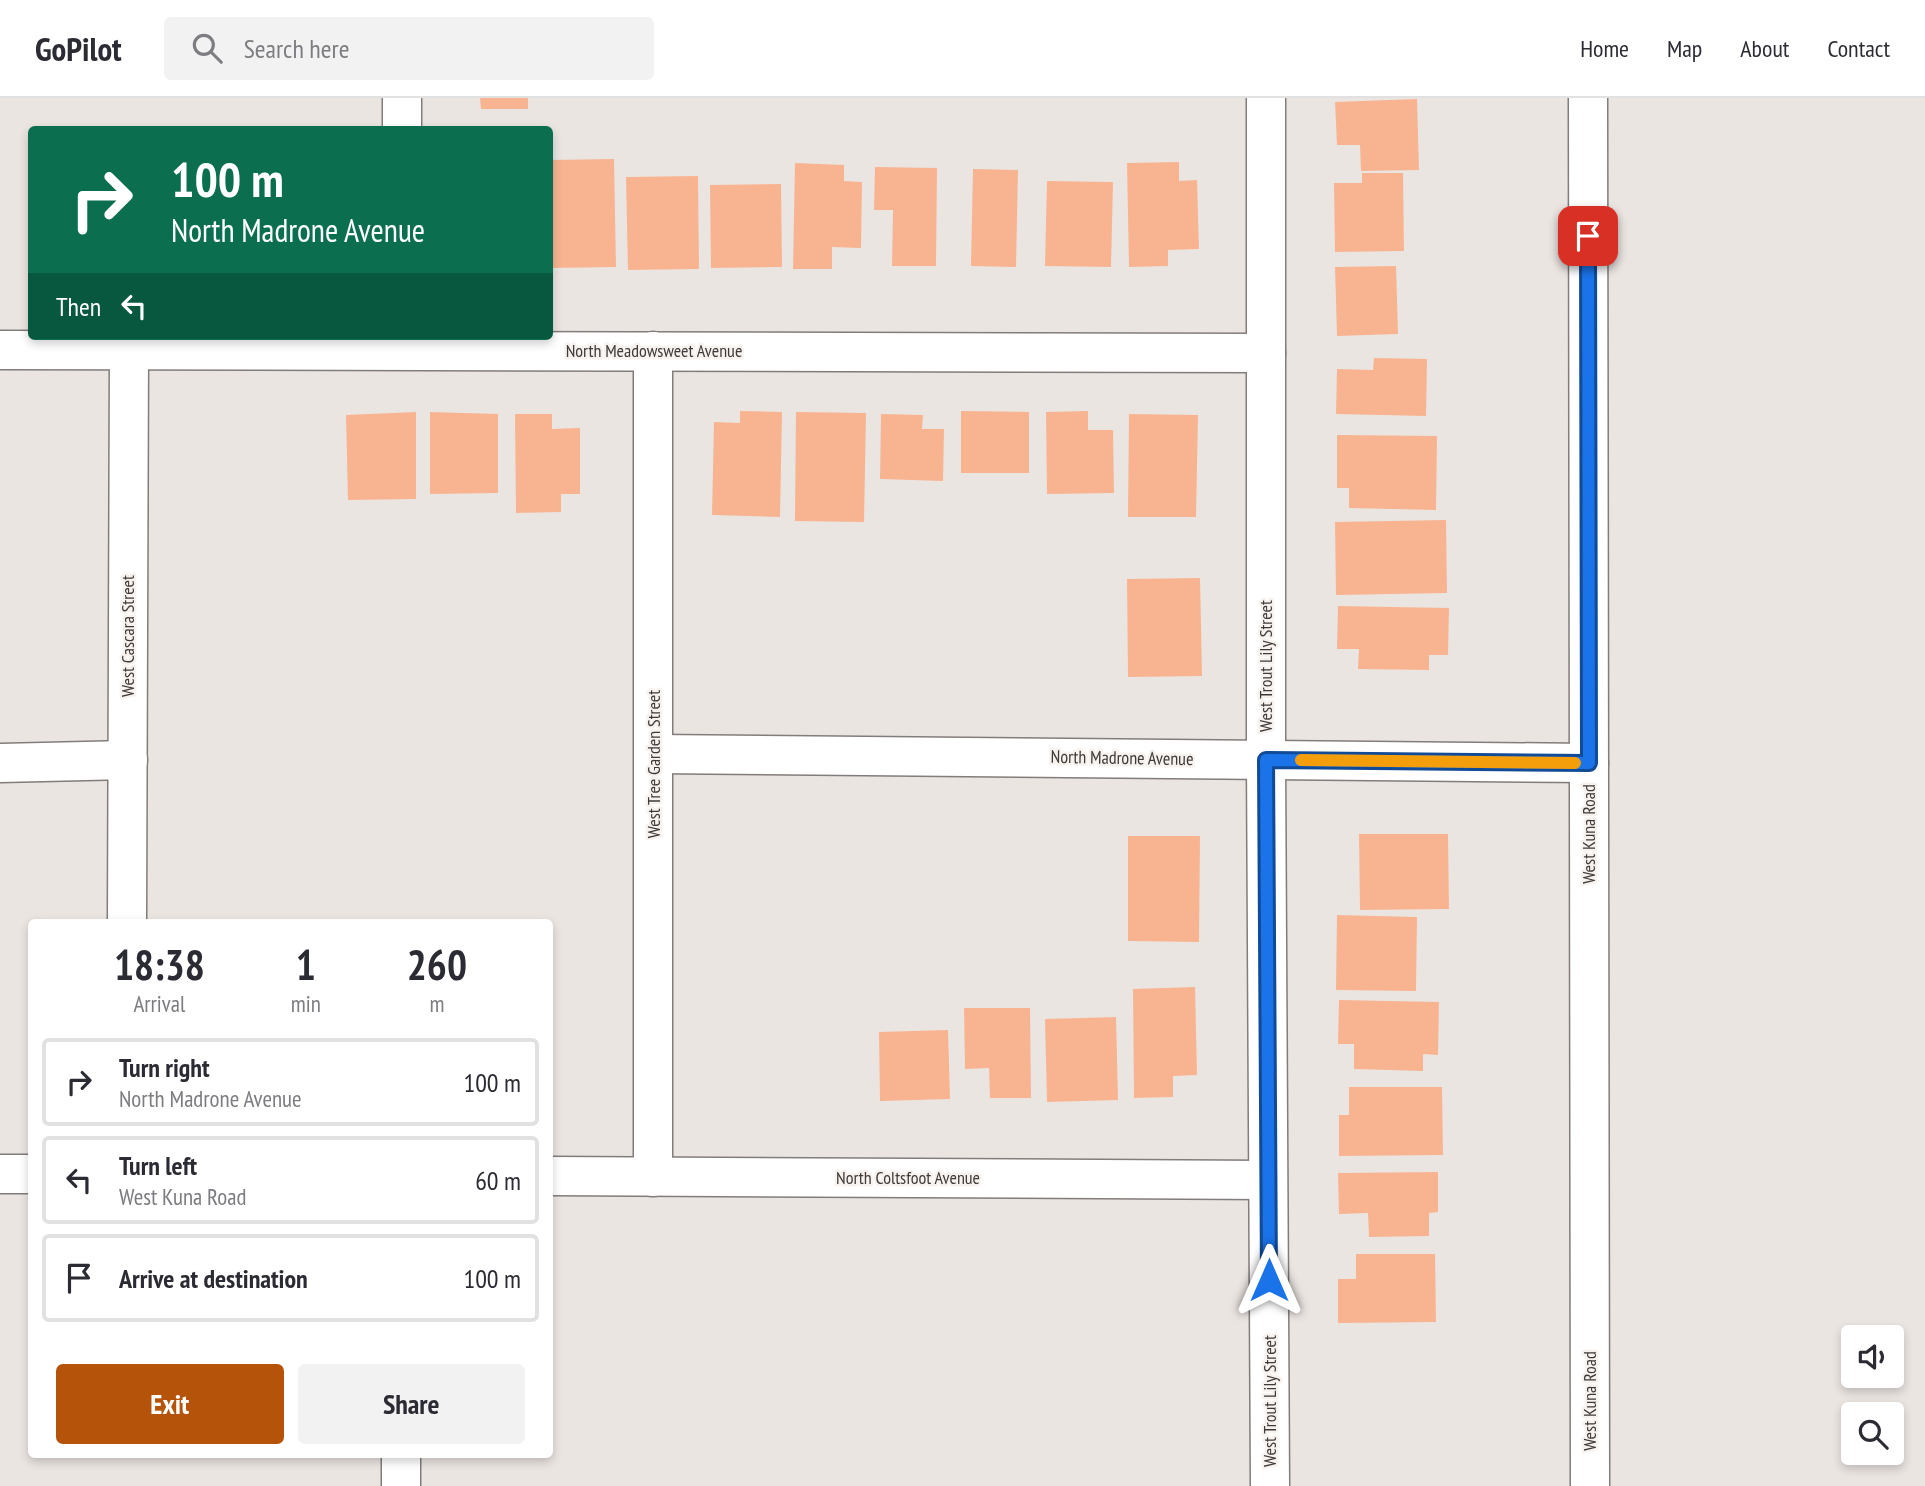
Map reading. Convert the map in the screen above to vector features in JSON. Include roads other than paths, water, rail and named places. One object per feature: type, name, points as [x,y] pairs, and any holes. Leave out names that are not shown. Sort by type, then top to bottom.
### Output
[{"type":"street","points":[[402,98],[402,126]]},
{"type":"street","name":"West Trout Lily Street","points":[[1266,98],[1270,1486]]},
{"type":"street","name":"West Kuna Road","points":[[1588,98],[1590,1486]]},
{"type":"street","name":"North Meadowsweet Avenue","points":[[0,350],[129,350],[401,343],[653,351],[1266,353]]},
{"type":"street","name":"West Cascara Street","points":[[127,919],[129,350]]},
{"type":"street","name":"West Tree Garden Street","points":[[653,351],[653,1177]]},
{"type":"street","name":"North Madrone Avenue","points":[[654,754],[1589,763]]},
{"type":"street","points":[[0,763],[128,760]]},
{"type":"street","points":[[0,1174],[28,1174]]},
{"type":"street","name":"North Coltsfoot Avenue","points":[[553,1176],[1268,1180]]},
{"type":"street","points":[[401,1458],[401,1486]]}]
